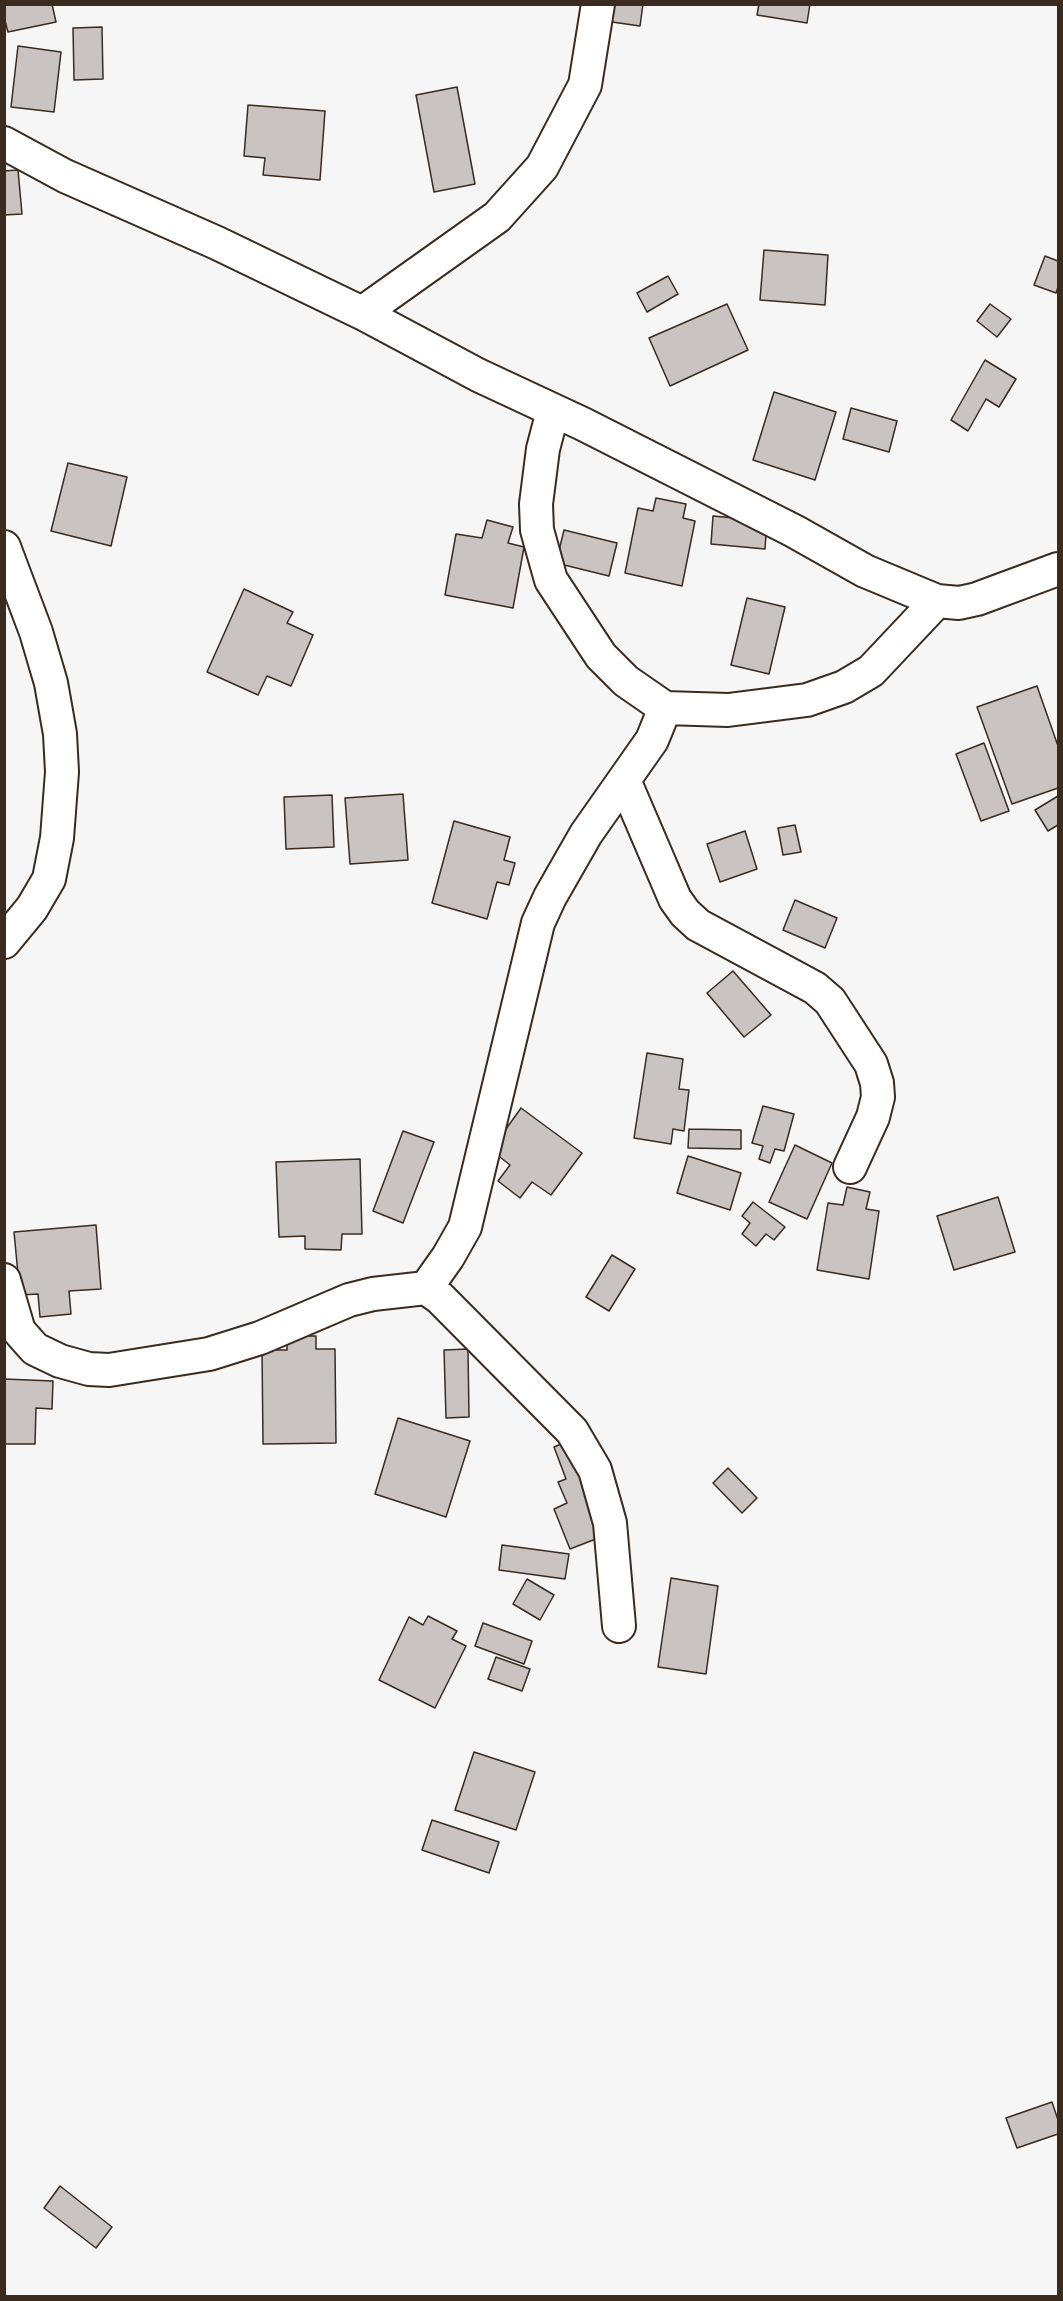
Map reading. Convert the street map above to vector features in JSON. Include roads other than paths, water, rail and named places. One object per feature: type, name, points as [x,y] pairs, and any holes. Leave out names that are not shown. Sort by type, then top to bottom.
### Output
[{"type":"street","points":[[362,313],[497,217],[542,166],[585,85],[598,4]]},
{"type":"street","points":[[4,143],[65,176],[217,243],[362,313],[478,375],[601,433],[794,531],[865,571],[937,601],[959,603],[1059,569]]},
{"type":"street","points":[[553,411],[543,449],[536,504],[537,530],[551,579],[601,656],[626,681],[665,708],[728,710],[807,700],[844,687],[871,671],[937,601]]},
{"type":"street","points":[[4,547],[28,610],[51,683],[60,734],[62,772],[57,838],[49,879],[32,908],[4,942]]},
{"type":"street","points":[[426,1287],[448,1257],[465,1227],[538,923],[586,834],[652,740],[665,708]]},
{"type":"street","points":[[624,780],[675,899],[685,913],[698,925],[815,988],[830,1001],[871,1064],[877,1083],[878,1097],[873,1117],[850,1167]]},
{"type":"street","points":[[4,1280],[19,1331],[35,1349],[79,1366],[109,1370],[209,1354],[260,1338],[349,1300],[373,1294],[426,1287],[440,1298],[572,1431],[595,1470],[610,1522],[619,1626]]}]
